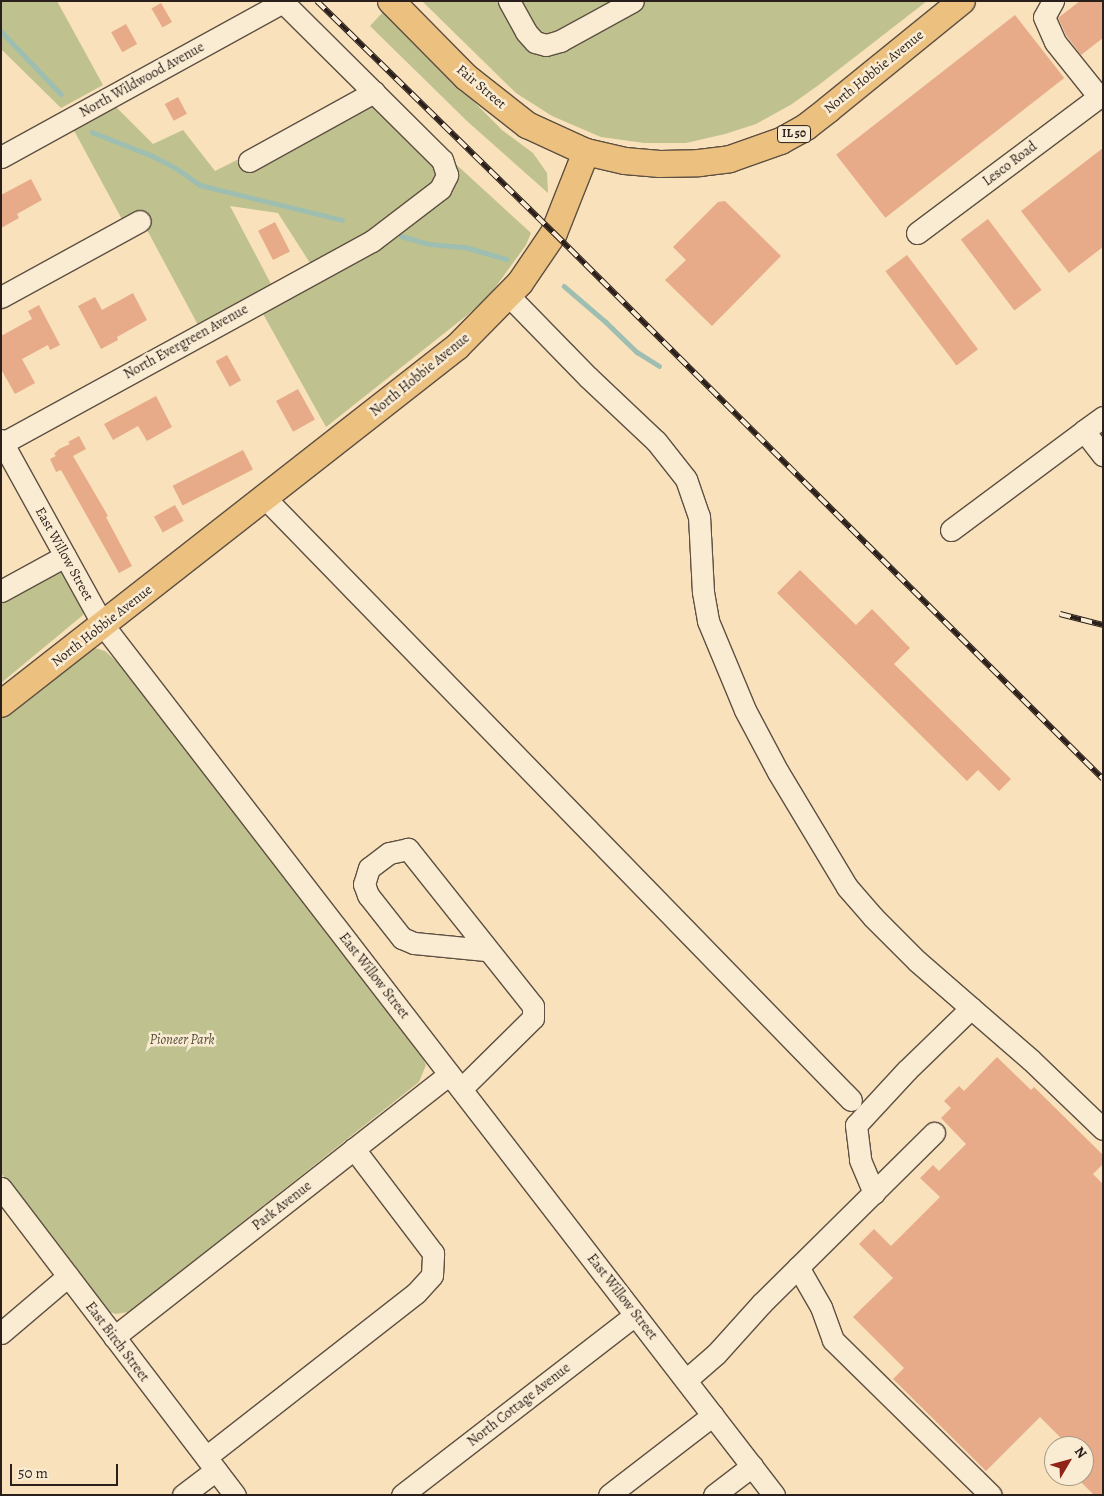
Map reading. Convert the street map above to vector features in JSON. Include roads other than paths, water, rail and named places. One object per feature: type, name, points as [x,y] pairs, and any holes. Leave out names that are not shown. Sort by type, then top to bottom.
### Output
[{"type":"main road","name":"Fair Street","points":[[391,1],[466,78],[527,125],[586,152]]},
{"type":"main road","name":"North Hobbie Avenue","points":[[1,704],[457,347],[520,283],[554,233],[586,152],[625,161],[660,164],[699,163],[730,159],[764,148],[806,127],[962,1]]},
{"type":"street","points":[[509,1],[526,32],[535,42],[546,45],[560,41],[629,2]]},
{"type":"street","points":[[1052,1],[1044,17],[1051,33],[1101,95]]},
{"type":"street","points":[[248,161],[374,92],[282,2]]},
{"type":"street","name":"North Wildwood Avenue","points":[[1,157],[282,2]]},
{"type":"street","name":"North Evergreen Avenue","points":[[2,442],[372,241],[440,189],[447,175],[442,160],[374,92]]},
{"type":"street","name":"Lesco Road","points":[[917,233],[1101,95]]},
{"type":"street","points":[[1,298],[140,221]]},
{"type":"street","points":[[508,295],[588,377],[656,442],[686,480],[699,516],[703,592],[708,621],[745,710],[778,772],[846,887],[917,961],[1032,1060],[1103,1129]]},
{"type":"street","points":[[951,530],[1103,417]]},
{"type":"street","points":[[1084,431],[1103,455]]},
{"type":"street","name":"East Willow Street","points":[[2,442],[102,625],[774,1495]]},
{"type":"street","points":[[265,498],[851,1100]]},
{"type":"street","points":[[1,591],[65,556]]},
{"type":"street","name":"Park Avenue","points":[[114,1338],[354,1149],[455,1082],[533,1018],[533,1006],[486,950],[408,849],[389,853],[369,868],[364,884],[368,895],[402,938],[414,943],[486,950]]},
{"type":"street","points":[[874,1193],[860,1160],[856,1125],[907,1070],[971,1008]]},
{"type":"street","points":[[686,1380],[716,1354],[798,1267],[934,1133]]},
{"type":"street","points":[[183,1495],[211,1464],[416,1293],[432,1275],[433,1253],[354,1149]]},
{"type":"street","name":"East Birch Street","points":[[1,1188],[235,1495]]},
{"type":"street","points":[[798,1267],[821,1308],[833,1340],[991,1495]]},
{"type":"street","points":[[1,1333],[68,1276]]},
{"type":"street","name":"North Cottage Avenue","points":[[402,1495],[635,1315]]},
{"type":"street","points":[[609,1495],[713,1415]]},
{"type":"street","points":[[714,1495],[752,1466]]},
{"type":"waterway","points":[[1,31],[61,94]]},
{"type":"waterway","points":[[92,132],[153,156],[176,168],[200,185],[342,220]]},
{"type":"waterway","points":[[401,236],[429,244],[465,247],[506,259]]},
{"type":"waterway","points":[[564,286],[637,352],[659,366]]},
{"type":"railway","points":[[317,1],[554,233],[1103,779]]},
{"type":"railway","points":[[1060,614],[1103,625]]},
{"type":"park label","name":"Pioneer Park","points":[[182,1040]]}]
